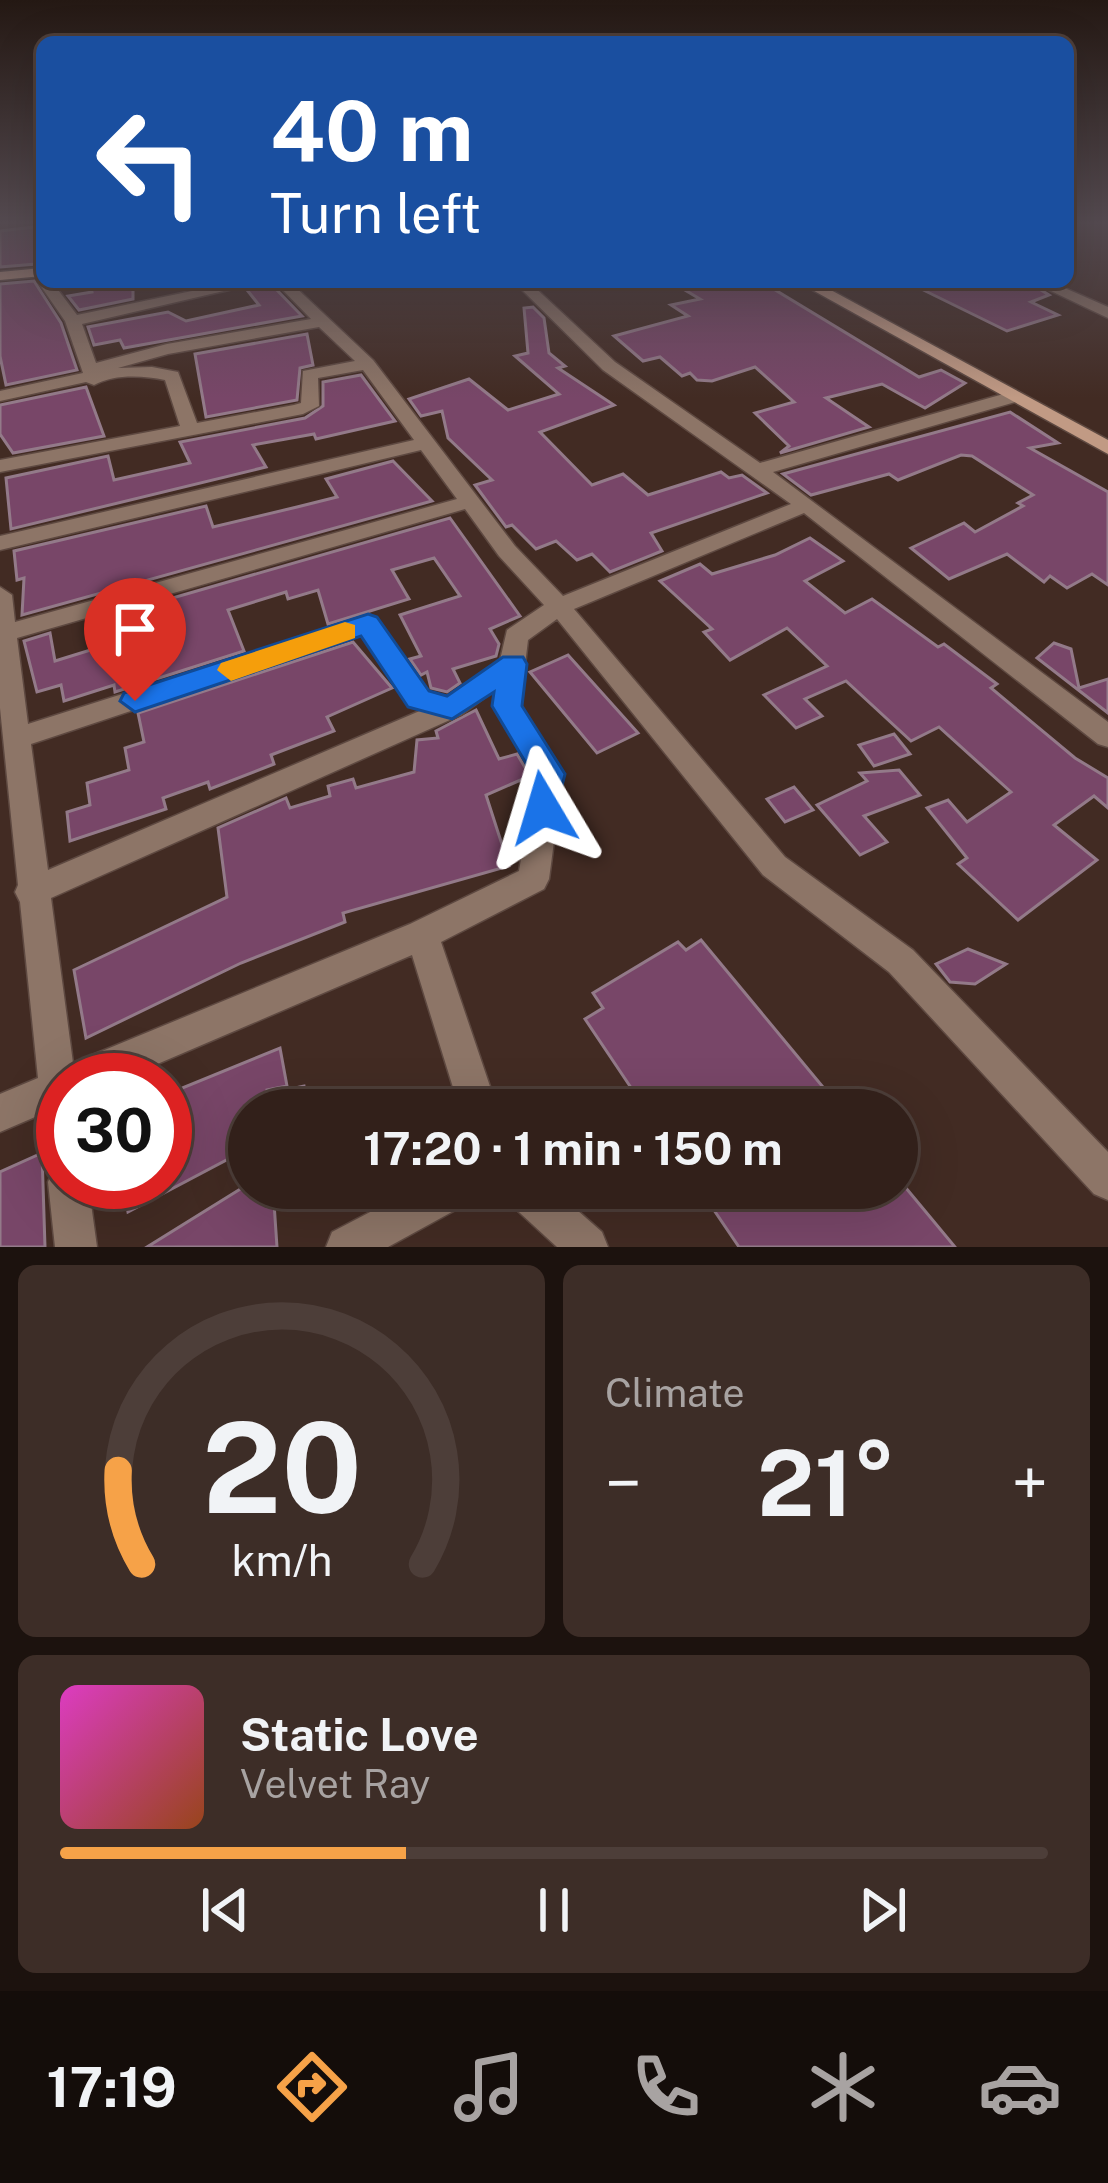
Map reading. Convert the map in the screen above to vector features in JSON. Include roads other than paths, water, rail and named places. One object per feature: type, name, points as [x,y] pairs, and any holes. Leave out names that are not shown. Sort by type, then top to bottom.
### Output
[{"type":"street","points":[[50,288],[73,321],[94,375]]},
{"type":"street","points":[[73,321],[228,288]]},
{"type":"street","points":[[289,288],[367,364],[468,502],[774,866],[902,961],[1108,1180]]},
{"type":"street","points":[[527,288],[609,366],[806,506],[1108,736]]},
{"type":"street","points":[[817,288],[1108,448]]},
{"type":"street","points":[[1052,288],[1108,313]]},
{"type":"street","points":[[0,396],[94,375],[167,349],[325,321]]},
{"type":"street","points":[[0,466],[310,406],[305,379],[309,375],[367,364]]},
{"type":"street","points":[[94,375],[172,376],[190,429]]},
{"type":"street","points":[[755,472],[1013,397]]},
{"type":"street","points":[[0,543],[422,444]]},
{"type":"street","points":[[6,633],[468,502]]},
{"type":"street","points":[[142,1053],[422,935],[533,879],[549,774],[507,706],[516,636],[559,606],[806,506]]},
{"type":"street","points":[[0,596],[20,737],[32,892],[60,1053]]},
{"type":"street","points":[[20,737],[368,624],[418,699],[452,708]]},
{"type":"street","points":[[32,892],[452,708],[513,664]]},
{"type":"street","points":[[422,935],[472,1089]]},
{"type":"street","points":[[0,1113],[36,1098]]},
{"type":"street","points":[[71,1209],[76,1247]]},
{"type":"street","points":[[347,1247],[417,1209]]},
{"type":"street","points":[[545,1209],[587,1247]]}]
